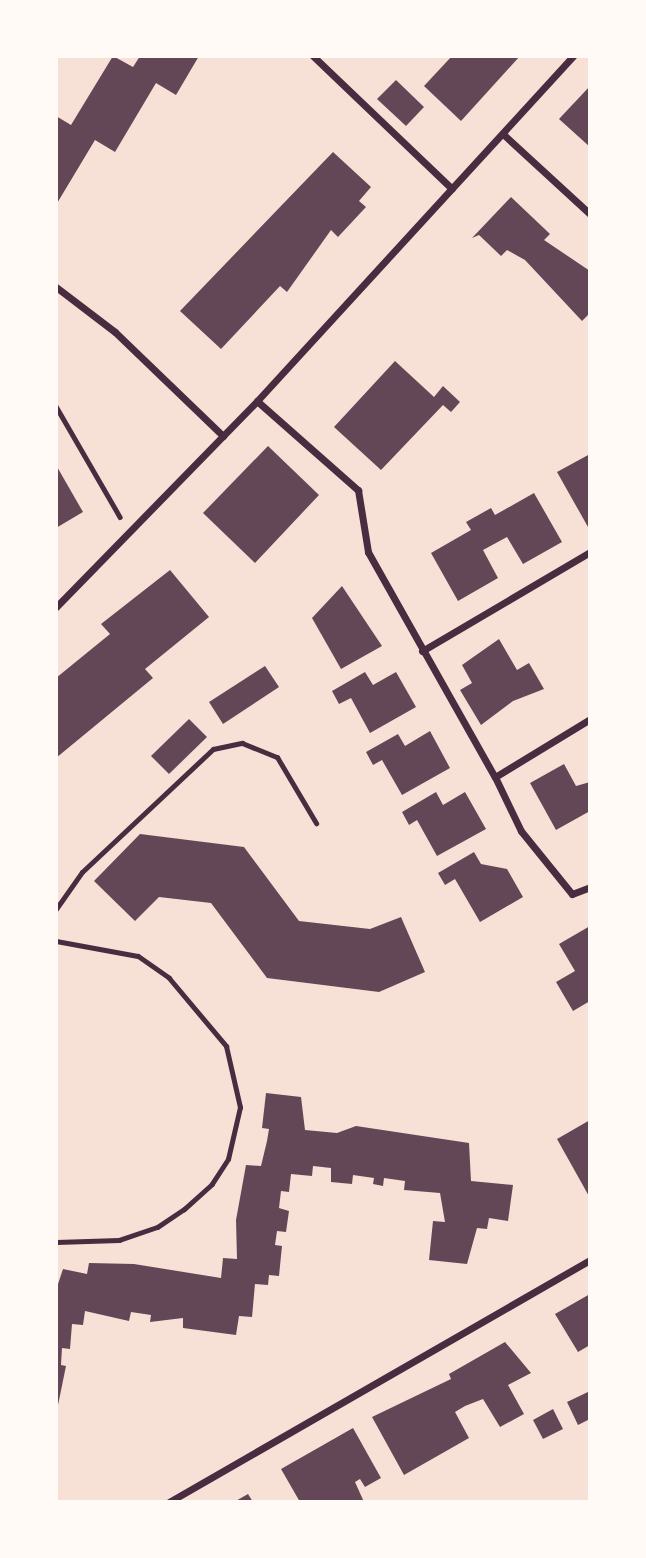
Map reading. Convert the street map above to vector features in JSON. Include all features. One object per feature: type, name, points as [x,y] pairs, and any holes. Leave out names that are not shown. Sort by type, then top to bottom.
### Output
[{"type":"street","points":[[313,56],[452,189]]},
{"type":"street","points":[[56,607],[130,535],[257,401],[573,56]]},
{"type":"street","points":[[503,134],[590,214]]},
{"type":"street","points":[[56,287],[115,332],[223,436]]},
{"type":"street","points":[[257,401],[358,490],[368,552],[495,777],[520,831],[572,894],[590,887]]},
{"type":"street","points":[[422,651],[590,552]]},
{"type":"street","points":[[495,777],[590,719]]},
{"type":"street","points":[[169,1502],[590,1259]]},
{"type":"lane","points":[[56,909],[82,872],[212,749],[242,743],[277,757],[316,823]]},
{"type":"lane","points":[[56,941],[138,956],[169,978],[226,1046],[240,1107],[228,1159],[212,1184],[184,1209],[119,1240],[56,1242]]},
{"type":"path","points":[[56,406],[130,535]]},
{"type":"building","points":[[113,56],[133,67],[140,56],[199,56],[176,95],[156,83],[115,152],[95,140],[56,205],[56,116],[71,125]]},
{"type":"building","points":[[452,56],[520,56],[461,121],[424,86]]},
{"type":"building","points":[[396,80],[424,107],[406,126],[377,99]]},
{"type":"building","points":[[590,86],[590,147],[559,119]]},
{"type":"building","points":[[333,152],[371,187],[359,201],[366,207],[338,237],[331,230],[287,292],[280,286],[221,349],[180,311]]},
{"type":"building","points":[[511,197],[550,234],[544,240],[590,271],[590,313],[582,321],[525,260],[507,250],[501,256],[479,235],[472,238]]},
{"type":"building","points":[[395,361],[434,397],[443,386],[460,402],[451,412],[443,405],[381,470],[334,427]]},
{"type":"building","points":[[268,446],[319,495],[255,563],[203,513]]},
{"type":"building","points":[[590,454],[590,525],[588,527],[557,472]]},
{"type":"building","points":[[56,465],[83,512],[56,528]]},
{"type":"building","points":[[534,493],[562,542],[523,564],[507,537],[483,550],[498,578],[458,601],[431,553],[471,530],[466,522],[491,508],[495,515]]},
{"type":"building","points":[[170,570],[209,617],[145,669],[153,678],[56,758],[56,678],[110,634],[101,624]]},
{"type":"building","points":[[342,586],[382,646],[341,669],[312,618]]},
{"type":"building","points":[[499,639],[517,670],[529,663],[544,689],[513,701],[481,725],[460,690],[472,683],[462,665]]},
{"type":"building","points":[[265,666],[279,687],[223,724],[209,702]]},
{"type":"building","points":[[365,672],[373,685],[396,672],[416,707],[370,733],[351,698],[339,704],[332,691]]},
{"type":"building","points":[[189,719],[207,737],[169,774],[151,756]]},
{"type":"building","points":[[430,731],[450,768],[402,795],[382,760],[373,765],[366,752],[398,734],[405,746]]},
{"type":"building","points":[[564,764],[576,786],[590,782],[590,811],[556,830],[530,783]]},
{"type":"building","points":[[436,792],[443,805],[465,792],[486,829],[437,856],[417,820],[409,825],[402,812]]},
{"type":"building","points":[[140,834],[244,847],[299,921],[370,929],[401,917],[425,972],[379,992],[267,978],[211,903],[159,897],[135,921],[94,881]]},
{"type":"building","points":[[474,852],[481,864],[507,869],[523,897],[480,922],[455,879],[445,885],[438,873]]},
{"type":"building","points":[[590,926],[590,1001],[573,1011],[556,982],[575,971],[559,944]]},
{"type":"building","points":[[266,1093],[301,1097],[305,1130],[337,1133],[356,1126],[469,1143],[471,1181],[513,1185],[508,1221],[489,1218],[487,1229],[477,1228],[467,1264],[429,1260],[433,1221],[445,1222],[440,1193],[404,1190],[405,1181],[384,1178],[383,1186],[373,1184],[374,1178],[353,1175],[352,1184],[331,1182],[331,1168],[313,1166],[312,1176],[291,1174],[289,1192],[281,1191],[279,1208],[289,1211],[286,1232],[277,1231],[275,1245],[282,1246],[279,1276],[269,1275],[268,1285],[255,1284],[252,1317],[239,1316],[236,1335],[183,1328],[183,1318],[150,1322],[151,1315],[131,1312],[129,1321],[85,1311],[83,1325],[72,1324],[70,1349],[62,1348],[61,1365],[66,1366],[56,1415],[56,1290],[63,1269],[87,1274],[89,1263],[134,1264],[221,1278],[223,1258],[237,1259],[236,1220],[246,1165],[261,1166],[269,1129],[262,1128]]},
{"type":"building","points":[[590,1120],[590,1198],[557,1139]]},
{"type":"building","points":[[590,1294],[590,1345],[578,1352],[555,1314]]},
{"type":"building","points":[[505,1342],[531,1373],[508,1385],[524,1414],[500,1427],[483,1399],[465,1406],[455,1412],[469,1438],[404,1475],[372,1417],[451,1379],[449,1374]]},
{"type":"building","points":[[590,1391],[590,1419],[578,1425],[567,1402]]},
{"type":"building","points":[[553,1409],[563,1429],[543,1439],[533,1420]]},
{"type":"building","points":[[353,1428],[381,1478],[365,1487],[360,1479],[355,1482],[364,1502],[300,1502],[281,1469]]},
{"type":"building","points":[[248,1494],[253,1502],[234,1502]]}]
